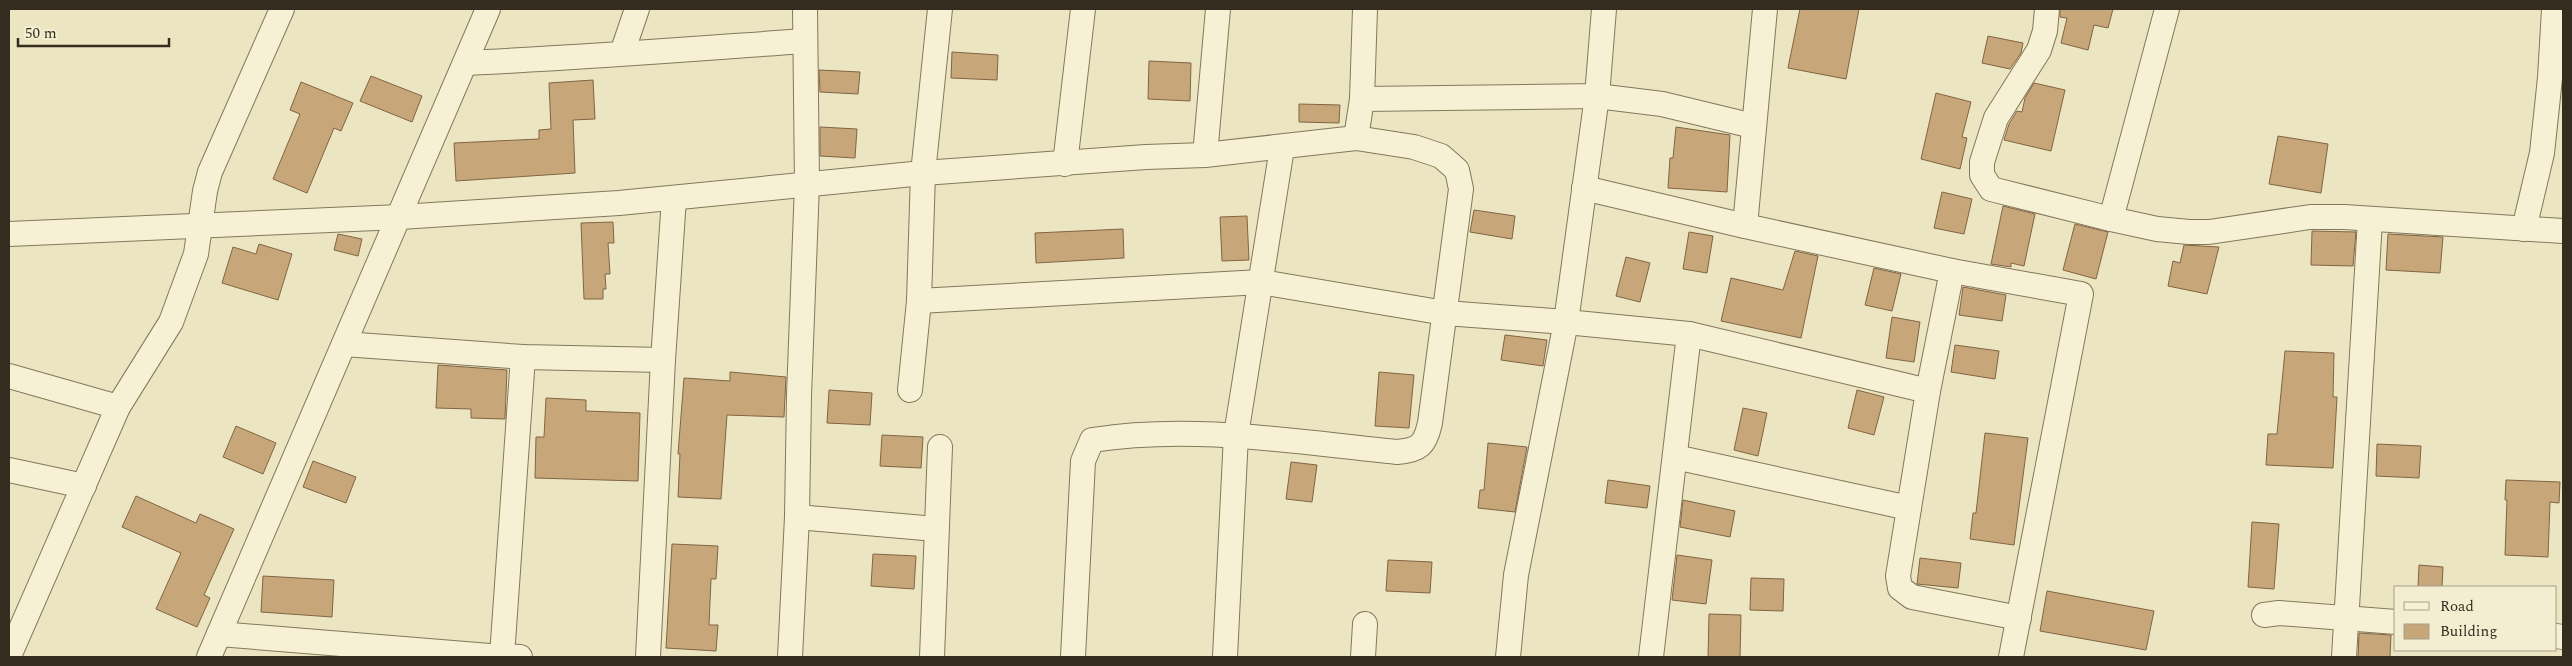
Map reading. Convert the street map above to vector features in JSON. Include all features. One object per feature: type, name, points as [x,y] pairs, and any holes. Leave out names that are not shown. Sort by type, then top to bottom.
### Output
[{"type":"street","points":[[9,656],[118,407],[171,322],[194,262],[210,172],[282,9]]},
{"type":"street","points":[[210,657],[488,9]]},
{"type":"street","points":[[622,53],[637,9]]},
{"type":"street","points":[[790,657],[797,517],[798,396],[807,184],[805,9]]},
{"type":"street","points":[[910,390],[919,301],[923,173],[940,9]]},
{"type":"street","points":[[1065,164],[1083,9]]},
{"type":"street","points":[[1205,155],[1218,9]]},
{"type":"street","points":[[1356,138],[1362,99],[1365,9]]},
{"type":"street","points":[[1508,657],[1516,575],[1566,322],[1597,96],[1604,9]]},
{"type":"street","points":[[1745,226],[1765,9]]},
{"type":"street","points":[[2047,9],[2045,31],[2039,50],[1996,118],[1982,162],[1982,175],[1991,189],[2001,193],[2157,229],[2209,232],[2310,217],[2563,231]]},
{"type":"street","points":[[2111,219],[2167,9]]},
{"type":"street","points":[[2524,229],[2542,153],[2550,78],[2554,9]]},
{"type":"street","points":[[465,63],[581,58],[622,53],[805,41]]},
{"type":"street","points":[[1362,99],[1597,96],[1662,104],[1753,126]]},
{"type":"street","points":[[9,234],[400,217],[674,198],[923,173],[1205,155],[1282,148],[1356,138],[1426,150],[1441,156],[1457,170],[1461,189],[1430,422],[1426,438],[1415,449],[1397,452],[1236,434],[1180,433],[1092,440],[1083,461],[1073,657]]},
{"type":"street","points":[[1225,657],[1236,434],[1282,148]]},
{"type":"street","points":[[1584,188],[1745,226],[1952,271],[2081,294],[2011,657]]},
{"type":"street","points":[[648,657],[663,360],[674,198]]},
{"type":"street","points":[[2344,657],[2348,618],[2370,220]]},
{"type":"street","points":[[1952,271],[1928,391],[1898,576],[1903,591],[1912,597],[2019,618]]},
{"type":"street","points":[[919,301],[1261,282],[1445,313],[1689,334],[1928,391]]},
{"type":"street","points":[[1651,657],[1659,576],[1689,334]]},
{"type":"street","points":[[344,344],[523,357],[663,360]]},
{"type":"street","points":[[219,634],[508,657],[523,357]]},
{"type":"street","points":[[9,376],[118,407]]},
{"type":"street","points":[[932,657],[940,447]]},
{"type":"street","points":[[1675,457],[1909,508]]},
{"type":"street","points":[[9,470],[84,486]]},
{"type":"street","points":[[797,517],[936,529]]},
{"type":"street","points":[[2264,615],[2279,614],[2394,622]]},
{"type":"street","points":[[1363,657],[1365,624]]},
{"type":"building","points":[[1800,9],[1859,9],[1846,79],[1788,68]]},
{"type":"building","points":[[2060,9],[2113,9],[2108,28],[2094,25],[2088,50],[2061,43],[2067,18],[2060,17]]},
{"type":"building","points":[[1988,36],[2023,43],[2021,53],[2010,69],[1982,63]]},
{"type":"building","points":[[952,52],[998,55],[997,80],[951,78]]},
{"type":"building","points":[[1149,61],[1191,63],[1190,101],[1148,99]]},
{"type":"building","points":[[819,70],[860,72],[858,94],[820,92]]},
{"type":"building","points":[[371,76],[422,96],[412,122],[360,101]]},
{"type":"building","points":[[593,80],[595,119],[573,120],[575,173],[456,181],[454,143],[539,139],[539,130],[551,129],[549,83]]},
{"type":"building","points":[[301,82],[353,103],[341,131],[334,128],[307,193],[273,179],[300,114],[290,110]]},
{"type":"building","points":[[2034,83],[2065,90],[2051,151],[2004,140],[2009,124],[2017,111],[2022,112],[2025,98]]},
{"type":"building","points":[[1936,93],[1971,102],[1962,137],[1967,138],[1960,169],[1921,159]]},
{"type":"building","points":[[1299,104],[1340,105],[1339,123],[1299,122]]},
{"type":"building","points":[[820,127],[857,129],[855,158],[820,156]]},
{"type":"building","points":[[1676,127],[1730,135],[1727,192],[1668,188],[1670,158],[1673,158]]},
{"type":"building","points":[[2278,136],[2328,144],[2321,193],[2269,184]]},
{"type":"building","points":[[1942,192],[1972,199],[1964,234],[1934,228]]},
{"type":"building","points":[[2003,206],[2035,214],[2024,266],[2011,263],[2011,267],[1991,264]]},
{"type":"building","points":[[1474,210],[1515,216],[1512,239],[1470,232]]},
{"type":"building","points":[[1247,216],[1249,260],[1222,261],[1220,217]]},
{"type":"building","points":[[613,222],[614,243],[608,243],[610,274],[605,274],[606,289],[603,289],[603,299],[584,299],[581,223]]},
{"type":"building","points":[[2075,224],[2108,232],[2096,279],[2063,270]]},
{"type":"building","points":[[1123,229],[1124,258],[1036,263],[1035,233]]},
{"type":"building","points":[[2312,231],[2356,232],[2353,266],[2311,265]]},
{"type":"building","points":[[1689,232],[1713,236],[1707,273],[1683,269]]},
{"type":"building","points":[[338,234],[362,239],[358,256],[334,250]]},
{"type":"building","points":[[2388,234],[2443,237],[2440,273],[2386,270]]},
{"type":"building","points":[[259,244],[292,254],[278,300],[222,283],[233,247],[256,254]]},
{"type":"building","points":[[2184,245],[2219,247],[2207,294],[2168,286],[2173,261],[2180,263]]},
{"type":"building","points":[[1795,251],[1818,256],[1801,338],[1721,321],[1731,278],[1783,290]]},
{"type":"building","points":[[1626,257],[1650,263],[1640,302],[1616,296]]},
{"type":"building","points":[[1874,268],[1901,274],[1892,311],[1865,305]]},
{"type":"building","points":[[1963,287],[2006,295],[2002,321],[1959,315]]},
{"type":"building","points":[[1892,317],[1920,322],[1914,362],[1886,358]]},
{"type":"building","points":[[1505,335],[1547,340],[1543,366],[1501,360]]},
{"type":"building","points":[[1955,345],[1999,351],[1995,379],[1951,372]]},
{"type":"building","points":[[2285,351],[2334,353],[2333,397],[2337,397],[2333,468],[2266,465],[2268,434],[2277,434]]},
{"type":"building","points":[[438,365],[507,370],[505,419],[471,418],[471,409],[436,408]]},
{"type":"building","points":[[730,372],[786,377],[784,417],[727,415],[721,499],[678,497],[680,454],[678,454],[684,378],[730,381]]},
{"type":"building","points":[[1379,372],[1414,375],[1409,428],[1375,426]]},
{"type":"building","points":[[829,390],[872,393],[870,425],[827,423]]},
{"type":"building","points":[[1857,390],[1884,397],[1874,435],[1848,428]]},
{"type":"building","points":[[546,398],[586,400],[586,411],[640,413],[638,481],[535,478],[536,437],[544,437]]},
{"type":"building","points":[[1743,408],[1767,413],[1758,456],[1734,450]]},
{"type":"building","points":[[236,426],[276,443],[263,474],[223,457]]},
{"type":"building","points":[[1985,433],[2028,438],[2014,545],[1970,539],[1973,513],[1976,513]]},
{"type":"building","points":[[882,435],[923,437],[921,468],[880,466]]},
{"type":"building","points":[[1488,443],[1527,447],[1515,512],[1478,508],[1480,490],[1484,490]]},
{"type":"building","points":[[2377,444],[2421,446],[2419,478],[2376,476]]},
{"type":"building","points":[[313,461],[356,477],[346,503],[303,487]]},
{"type":"building","points":[[1291,462],[1317,465],[1312,502],[1286,499]]},
{"type":"building","points":[[1608,480],[1650,486],[1647,508],[1605,503]]},
{"type":"building","points":[[2506,480],[2560,482],[2559,503],[2550,502],[2548,557],[2505,555]]},
{"type":"building","points":[[136,496],[196,523],[200,514],[234,529],[204,595],[210,598],[197,627],[156,609],[181,553],[122,527]]},
{"type":"building","points":[[1683,500],[1735,511],[1730,537],[1680,527]]},
{"type":"building","points":[[2252,522],[2279,524],[2274,589],[2248,587]]},
{"type":"building","points":[[672,544],[718,546],[716,579],[711,579],[709,625],[718,625],[716,651],[666,648]]},
{"type":"building","points":[[873,554],[916,556],[914,589],[871,586]]},
{"type":"building","points":[[1677,555],[1712,560],[1706,604],[1672,600]]},
{"type":"building","points":[[1920,558],[1961,563],[1958,588],[1917,584]]},
{"type":"building","points":[[1388,560],[1432,562],[1430,593],[1386,591]]},
{"type":"building","points":[[2419,565],[2443,567],[2442,586],[2418,586]]},
{"type":"building","points":[[263,576],[334,580],[332,617],[261,612]]},
{"type":"building","points":[[1751,578],[1784,579],[1783,611],[1750,610]]},
{"type":"building","points":[[2047,591],[2154,611],[2146,650],[2040,631]]},
{"type":"building","points":[[1709,614],[1741,615],[1740,657],[1708,657]]},
{"type":"building","points":[[2359,633],[2391,635],[2390,657],[2358,657]]}]
